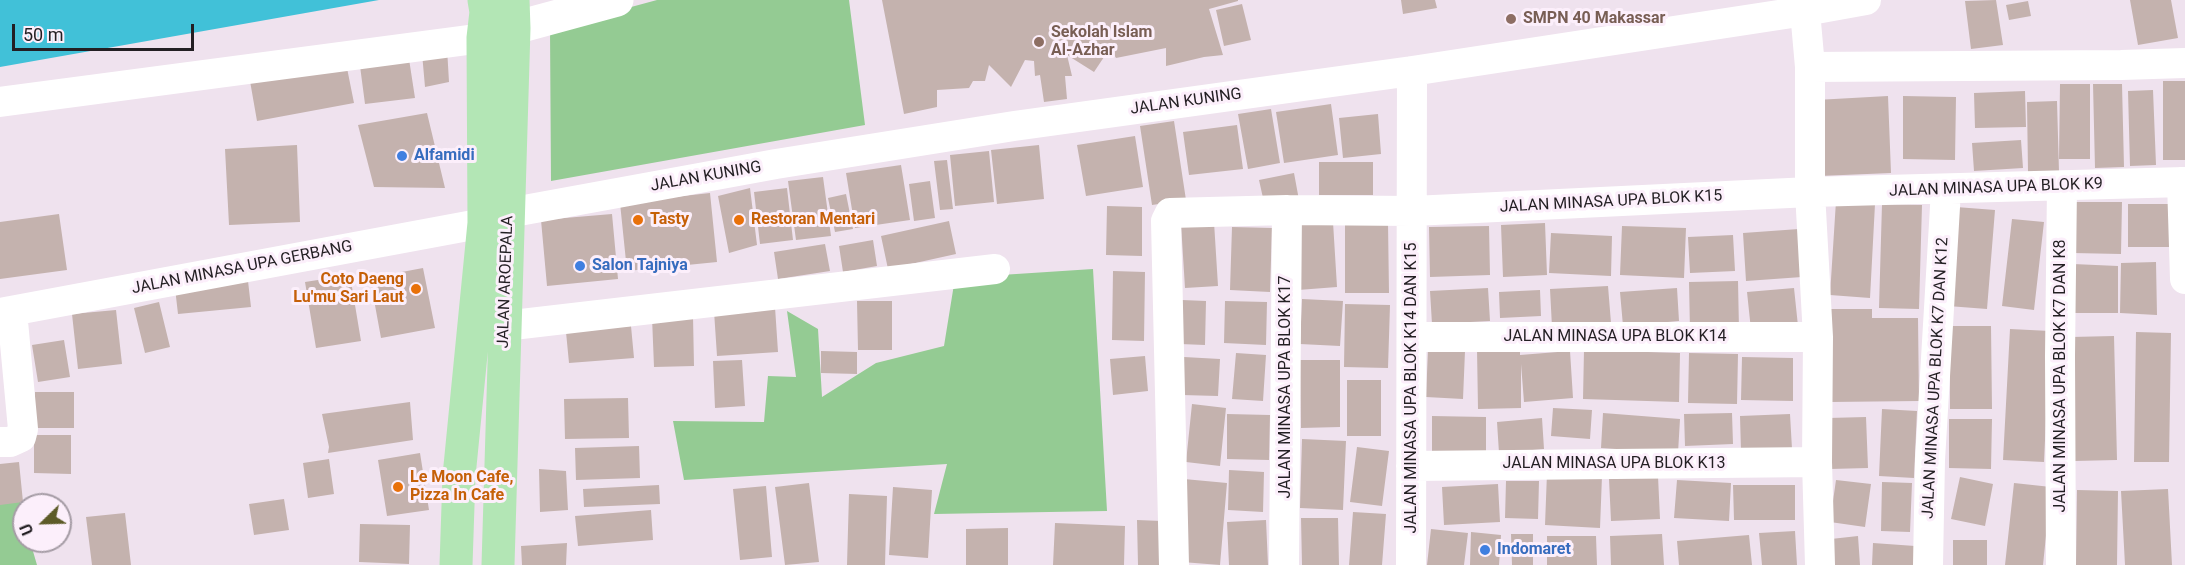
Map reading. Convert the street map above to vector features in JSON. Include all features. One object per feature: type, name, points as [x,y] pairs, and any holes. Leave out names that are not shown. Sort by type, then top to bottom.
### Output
[{"type":"main road","name":"JALAN AROEPALA","points":[[496,16],[496,218],[489,327],[498,565]]},
{"type":"main road","name":"JALAN AROEPALA","points":[[456,565],[459,476],[489,327]]},
{"type":"street","points":[[0,102],[496,16],[617,0]]},
{"type":"street","name":"JALAN KUNING","points":[[496,218],[776,164],[1014,126],[1412,71],[1866,0]]},
{"type":"street","points":[[1805,11],[1810,67],[1810,192],[1818,337],[1817,462],[1820,565]]},
{"type":"street","points":[[1810,67],[2121,66],[2185,63]]},
{"type":"street","name":"JALAN MINASA UPA BLOK K14 DAN K15","points":[[1411,565],[1412,71]]},
{"type":"street","points":[[2183,182],[2185,279]]},
{"type":"street","name":"JALAN MINASA UPA BLOK K9","points":[[1810,192],[2183,182]]},
{"type":"street","name":"JALAN MINASA UPA BLOK K7 DAN K8","points":[[2061,565],[2062,186]]},
{"type":"street","name":"JALAN MINASA UPA BLOK K7 DAN K12","points":[[1928,565],[1930,449],[1946,190]]},
{"type":"street","name":"JALAN MINASA UPA BLOK K15","points":[[1174,565],[1167,216],[1174,212],[1413,211],[1810,192]]},
{"type":"street","name":"JALAN MINASA UPA BLOK K17","points":[[1284,565],[1287,210]]},
{"type":"street","name":"JALAN MINASA UPA GERBANG","points":[[6,312],[496,218]]},
{"type":"street","points":[[489,327],[994,269]]},
{"type":"street","points":[[0,442],[9,442],[21,437],[23,429],[6,312]]},
{"type":"street","name":"JALAN MINASA UPA BLOK K14","points":[[1412,337],[1818,337]]},
{"type":"street","name":"JALAN MINASA UPA BLOK K13","points":[[1412,465],[1817,462]]},
{"type":"green space","points":[[657,0],[849,0],[865,125],[551,181],[550,29]]},
{"type":"green space","points":[[1093,269],[1107,511],[934,514],[947,464],[684,480],[673,421],[764,422],[768,376],[796,377],[787,311],[818,329],[822,397],[876,363],[944,346],[955,278]]},
{"type":"green space","points":[[12,502],[12,553],[34,553],[37,565],[0,565],[0,503]]},
{"type":"water","points":[[0,0],[379,0],[0,67]]},
{"type":"building","name":"Sekolah Islam Al-Azhar","points":[[882,0],[1238,1],[1209,9],[1223,55],[1166,66],[1166,48],[1116,58],[1110,48],[1094,72],[1067,55],[1072,76],[1065,76],[1067,99],[1044,102],[1040,75],[1035,76],[1034,61],[1025,60],[1011,87],[989,65],[985,81],[973,81],[969,88],[937,90],[937,107],[904,114]]},
{"type":"building","points":[[1401,0],[1435,0],[1437,8],[1403,14]]},
{"type":"building","points":[[1996,0],[2003,45],[1971,49],[1965,1]]},
{"type":"building","points":[[2130,0],[2171,0],[2178,38],[2138,45]]},
{"type":"building","points":[[2028,1],[2031,16],[2009,20],[2006,5]]},
{"type":"building","points":[[1242,4],[1251,40],[1224,46],[1216,10]]},
{"type":"building","points":[[447,48],[449,82],[425,87],[422,53]]},
{"type":"building","points":[[409,59],[415,98],[365,104],[360,66]]},
{"type":"building","points":[[346,63],[354,103],[257,121],[250,81]]},
{"type":"building","points":[[2163,81],[2185,81],[2185,160],[2163,160]]},
{"type":"building","points":[[2060,84],[2090,84],[2090,159],[2059,159]]},
{"type":"building","points":[[2093,84],[2122,84],[2124,167],[2095,168]]},
{"type":"building","points":[[2153,90],[2156,165],[2130,166],[2128,91]]},
{"type":"building","points":[[2025,91],[2026,127],[1975,128],[1974,93]]},
{"type":"building","points":[[1888,96],[1891,173],[1819,176],[1816,100]]},
{"type":"building","points":[[1903,96],[1956,97],[1955,160],[1903,159]]},
{"type":"building","points":[[2057,101],[2059,172],[2028,172],[2027,102]]},
{"type":"building","points":[[1331,104],[1338,155],[1284,163],[1276,112]]},
{"type":"building","points":[[1271,109],[1280,163],[1248,169],[1238,114]]},
{"type":"building","name":"Alfamidi","points":[[427,113],[445,188],[374,187],[358,125]]},
{"type":"building","points":[[1378,114],[1381,154],[1343,158],[1339,118]]},
{"type":"building","points":[[1174,121],[1186,200],[1152,205],[1140,126]]},
{"type":"building","points":[[1237,125],[1243,169],[1189,175],[1183,132]]},
{"type":"building","points":[[1135,136],[1143,187],[1086,196],[1077,145]]},
{"type":"building","points":[[2021,140],[2023,168],[1974,171],[1972,143]]},
{"type":"building","points":[[297,145],[300,222],[229,225],[225,149]]},
{"type":"building","points":[[1039,145],[1044,199],[997,204],[991,150]]},
{"type":"building","points":[[989,151],[994,202],[955,206],[950,155]]},
{"type":"building","points":[[947,160],[953,209],[940,210],[934,161]]},
{"type":"building","points":[[1319,162],[1373,162],[1373,195],[1319,195]]},
{"type":"building","points":[[901,165],[910,220],[855,228],[846,173]]},
{"type":"building","points":[[1294,173],[1299,200],[1265,207],[1259,180]]},
{"type":"building","points":[[823,177],[831,236],[796,240],[788,181]]},
{"type":"building","points":[[930,181],[935,218],[914,221],[909,184]]},
{"type":"building","name":"Restoran Mentari","points":[[750,188],[757,245],[729,253],[718,196]]},
{"type":"building","points":[[787,188],[793,240],[760,244],[754,192]]},
{"type":"building","points":[[710,193],[717,262],[627,271],[620,203]]},
{"type":"building","points":[[846,194],[853,229],[835,232],[828,198]]},
{"type":"building","points":[[1836,201],[1875,204],[1870,298],[1830,295]]},
{"type":"building","points":[[2073,202],[2122,202],[2121,254],[2073,253]]},
{"type":"building","points":[[1882,204],[1922,205],[1919,309],[1879,308]]},
{"type":"building","points":[[2128,204],[2173,204],[2173,247],[2128,247]]},
{"type":"building","points":[[1107,206],[1142,207],[1142,256],[1106,255]]},
{"type":"building","points":[[1956,207],[1995,210],[1987,309],[1948,306]]},
{"type":"building","points":[[59,214],[67,270],[0,279],[0,222]]},
{"type":"building","points":[[612,214],[618,279],[547,286],[541,220]]},
{"type":"building","points":[[2012,219],[2044,222],[2034,310],[2002,306]]},
{"type":"building","points":[[949,221],[956,254],[888,269],[881,236]]},
{"type":"building","points":[[1214,222],[1218,286],[1185,288],[1181,224]]},
{"type":"building","points":[[1333,222],[1337,287],[1298,290],[1294,224]]},
{"type":"building","points":[[1388,223],[1389,293],[1345,293],[1345,224]]},
{"type":"building","points":[[1545,223],[1547,275],[1503,277],[1501,225]]},
{"type":"building","points":[[1489,226],[1490,275],[1430,277],[1429,227]]},
{"type":"building","points":[[1622,226],[1686,228],[1684,278],[1620,275]]},
{"type":"building","points":[[1232,227],[1272,228],[1270,292],[1230,290]]},
{"type":"building","points":[[1799,229],[1802,277],[1746,281],[1743,233]]},
{"type":"building","points":[[1551,233],[1612,236],[1611,276],[1549,273]]},
{"type":"building","points":[[1733,235],[1735,271],[1690,273],[1688,237]]},
{"type":"building","points":[[873,240],[877,266],[843,272],[839,246]]},
{"type":"building","points":[[825,244],[830,271],[778,279],[774,252]]},
{"type":"building","points":[[2156,262],[2157,315],[2120,313],[2121,263]]},
{"type":"building","points":[[2073,264],[2118,266],[2118,313],[2071,313]]},
{"type":"building","points":[[423,268],[435,328],[381,338],[370,278]]},
{"type":"building","points":[[1113,271],[1145,272],[1144,341],[1112,340]]},
{"type":"building","points":[[350,275],[361,341],[316,348],[305,282]]},
{"type":"building","points":[[248,281],[251,307],[178,314],[175,288]]},
{"type":"building","points":[[1738,281],[1739,330],[1690,331],[1689,282]]},
{"type":"building","points":[[1608,286],[1611,323],[1552,327],[1550,289]]},
{"type":"building","points":[[1488,288],[1490,321],[1432,324],[1430,291]]},
{"type":"building","points":[[1677,288],[1679,321],[1623,326],[1620,292]]},
{"type":"building","points":[[1794,288],[1798,326],[1751,330],[1747,292]]},
{"type":"building","points":[[1540,290],[1541,316],[1500,318],[1499,292]]},
{"type":"building","points":[[1302,299],[1343,301],[1340,346],[1300,344]]},
{"type":"building","points":[[1182,300],[1206,301],[1205,345],[1180,344]]},
{"type":"building","points":[[857,301],[892,301],[892,350],[858,350]]},
{"type":"building","points":[[1225,301],[1267,302],[1266,345],[1224,343]]},
{"type":"building","points":[[159,302],[170,347],[145,353],[134,308]]},
{"type":"building","points":[[1345,304],[1390,305],[1388,368],[1344,367]]},
{"type":"building","points":[[775,307],[778,352],[717,356],[714,311]]},
{"type":"building","points":[[1829,309],[1872,309],[1872,318],[1918,318],[1919,401],[1830,402]]},
{"type":"building","points":[[116,310],[122,364],[78,369],[72,314]]},
{"type":"building","points":[[693,316],[694,366],[654,367],[652,317]]},
{"type":"building","points":[[631,326],[634,358],[569,363],[566,332]]},
{"type":"building","points":[[1950,326],[1991,326],[1992,409],[1950,409]]},
{"type":"building","points":[[2010,329],[2050,331],[2044,462],[2003,460]]},
{"type":"building","points":[[2136,332],[2171,333],[2169,462],[2134,462]]},
{"type":"building","points":[[2114,336],[2117,460],[2074,461],[2071,337]]},
{"type":"building","points":[[64,340],[70,377],[38,382],[32,345]]},
{"type":"building","points":[[1520,348],[1520,355],[1570,351],[1573,398],[1524,402],[1521,364],[1521,408],[1478,409],[1477,349]]},
{"type":"building","points":[[1428,350],[1465,351],[1463,399],[1426,397]]},
{"type":"building","points":[[1584,350],[1680,353],[1679,402],[1583,399]]},
{"type":"building","points":[[821,351],[857,352],[857,374],[821,373]]},
{"type":"building","points":[[1236,353],[1266,355],[1263,401],[1232,399]]},
{"type":"building","points":[[1689,353],[1738,354],[1737,404],[1688,403]]},
{"type":"building","points":[[1145,356],[1148,391],[1113,395],[1110,359]]},
{"type":"building","points":[[1184,357],[1220,359],[1218,396],[1182,395]]},
{"type":"building","points":[[1742,357],[1793,358],[1793,401],[1741,400]]},
{"type":"building","points":[[742,360],[745,406],[715,408],[713,361]]},
{"type":"building","points":[[1300,360],[1340,360],[1340,427],[1301,428]]},
{"type":"building","points":[[1347,380],[1381,380],[1381,436],[1347,436]]},
{"type":"building","points":[[35,392],[74,392],[74,428],[35,428]]},
{"type":"building","points":[[628,398],[629,438],[565,439],[564,399]]},
{"type":"building","points":[[410,402],[413,440],[328,453],[329,447],[322,414]]},
{"type":"building","points":[[1192,404],[1226,408],[1220,466],[1186,462]]},
{"type":"building","points":[[1553,408],[1592,410],[1590,439],[1551,436]]},
{"type":"building","points":[[1882,409],[1917,411],[1914,478],[1879,476]]},
{"type":"building","points":[[1603,413],[1680,419],[1678,453],[1601,448]]},
{"type":"building","points":[[1732,413],[1733,444],[1685,446],[1684,414]]},
{"type":"building","points":[[1227,414],[1270,415],[1269,460],[1227,459]]},
{"type":"building","points":[[1790,414],[1792,449],[1741,451],[1740,416]]},
{"type":"building","points":[[1432,416],[1486,417],[1486,452],[1432,451]]},
{"type":"building","points":[[1866,417],[1868,468],[1830,469],[1828,418]]},
{"type":"building","points":[[1542,418],[1544,449],[1499,453],[1497,422]]},
{"type":"building","points":[[1949,419],[1992,419],[1991,469],[1949,468]]},
{"type":"building","points":[[34,435],[71,435],[71,474],[34,473]]},
{"type":"building","points":[[1302,439],[1346,441],[1343,510],[1300,508]]},
{"type":"building","points":[[639,446],[640,478],[576,480],[575,448]]},
{"type":"building","points":[[1357,447],[1389,451],[1382,506],[1350,502]]},
{"type":"building","points":[[420,453],[429,510],[387,516],[378,460]]},
{"type":"building","points":[[329,459],[334,494],[308,498],[303,463]]},
{"type":"building","points":[[19,462],[22,493],[12,493],[12,503],[0,505],[0,464]]},
{"type":"building","points":[[539,469],[566,471],[568,510],[540,512]]},
{"type":"building","points":[[1229,470],[1264,472],[1263,512],[1228,510]]},
{"type":"building","points":[[1547,473],[1602,476],[1600,528],[1545,525]]},
{"type":"building","points":[[1658,476],[1660,519],[1611,521],[1609,479]]},
{"type":"building","points":[[1960,477],[1993,484],[1985,526],[1951,519]]},
{"type":"building","points":[[1184,479],[1227,483],[1220,565],[1182,562]]},
{"type":"building","points":[[1677,480],[1731,483],[1729,521],[1674,518]]},
{"type":"building","points":[[1836,480],[1871,484],[1865,527],[1830,522]]},
{"type":"building","points":[[1506,481],[1539,481],[1538,519],[1505,518]]},
{"type":"building","points":[[1882,482],[1912,483],[1910,532],[1881,531]]},
{"type":"building","points":[[809,483],[819,562],[785,565],[775,487]]},
{"type":"building","points":[[2014,483],[2051,487],[2043,565],[2005,565]]},
{"type":"building","points":[[1498,484],[1500,522],[1444,525],[1442,487]]},
{"type":"building","points":[[659,485],[660,504],[584,507],[583,489]]},
{"type":"building","points":[[1733,485],[1795,485],[1795,520],[1734,520]]},
{"type":"building","points":[[766,486],[772,557],[740,560],[733,489]]},
{"type":"building","points":[[893,487],[932,490],[928,558],[889,555]]},
{"type":"building","points":[[2168,489],[2172,565],[2125,565],[2121,491]]},
{"type":"building","points":[[2077,490],[2118,491],[2117,565],[2076,565]]},
{"type":"building","points":[[849,494],[887,496],[885,565],[847,565]]},
{"type":"building","points":[[284,499],[289,530],[254,535],[249,504]]},
{"type":"building","points":[[651,510],[653,540],[578,546],[575,516]]},
{"type":"building","points":[[1353,512],[1386,514],[1382,565],[1349,565]]},
{"type":"building","points":[[125,513],[131,565],[92,565],[86,517]]},
{"type":"building","points":[[1301,518],[1338,518],[1339,565],[1302,565]]},
{"type":"building","points":[[1137,520],[1162,521],[1163,565],[1138,565]]},
{"type":"building","points":[[1266,520],[1268,565],[1229,565],[1227,522]]},
{"type":"building","points":[[1055,523],[1125,526],[1124,565],[1053,565]]},
{"type":"building","points":[[360,524],[410,525],[409,564],[359,562]]},
{"type":"building","points":[[1008,528],[1008,565],[966,565],[966,529]]},
{"type":"building","points":[[1431,529],[1468,533],[1464,565],[1427,565]]},
{"type":"building","points":[[1795,531],[1797,565],[1762,565],[1759,533]]},
{"type":"building","name":"Indomaret","points":[[1471,532],[1501,535],[1499,565],[1470,565]]},
{"type":"building","points":[[1511,534],[1533,534],[1533,565],[1512,565]]},
{"type":"building","points":[[1662,534],[1664,565],[1611,565],[1610,536]]},
{"type":"building","points":[[1749,535],[1752,565],[1679,565],[1677,541]]},
{"type":"building","points":[[1547,536],[1596,536],[1597,565],[1547,565]]},
{"type":"building","points":[[1858,536],[1860,565],[1833,565],[1831,539]]},
{"type":"building","points":[[1953,540],[1987,540],[1987,565],[1953,565]]},
{"type":"building","points":[[567,543],[566,565],[522,565],[521,546]]},
{"type":"building","points":[[1873,543],[1915,546],[1914,565],[1872,565]]},
{"type":"place","name":"SMPN 40 Makassar","points":[[1511,19]]},
{"type":"place","name":"Sekolah Islam Al-Azhar","points":[[1039,42]]},
{"type":"place","name":"Alfamidi","points":[[402,156]]},
{"type":"place","name":"Tasty","points":[[638,220]]},
{"type":"place","name":"Restoran Mentari","points":[[739,220]]},
{"type":"place","name":"Salon Tajniya","points":[[580,266]]},
{"type":"place","name":"Coto Daeng Lu'mu Sari Laut","points":[[416,289]]},
{"type":"place","name":"Le Moon Cafe, Pizza In Cafe","points":[[398,487]]},
{"type":"place","name":"Indomaret","points":[[1485,550]]}]
